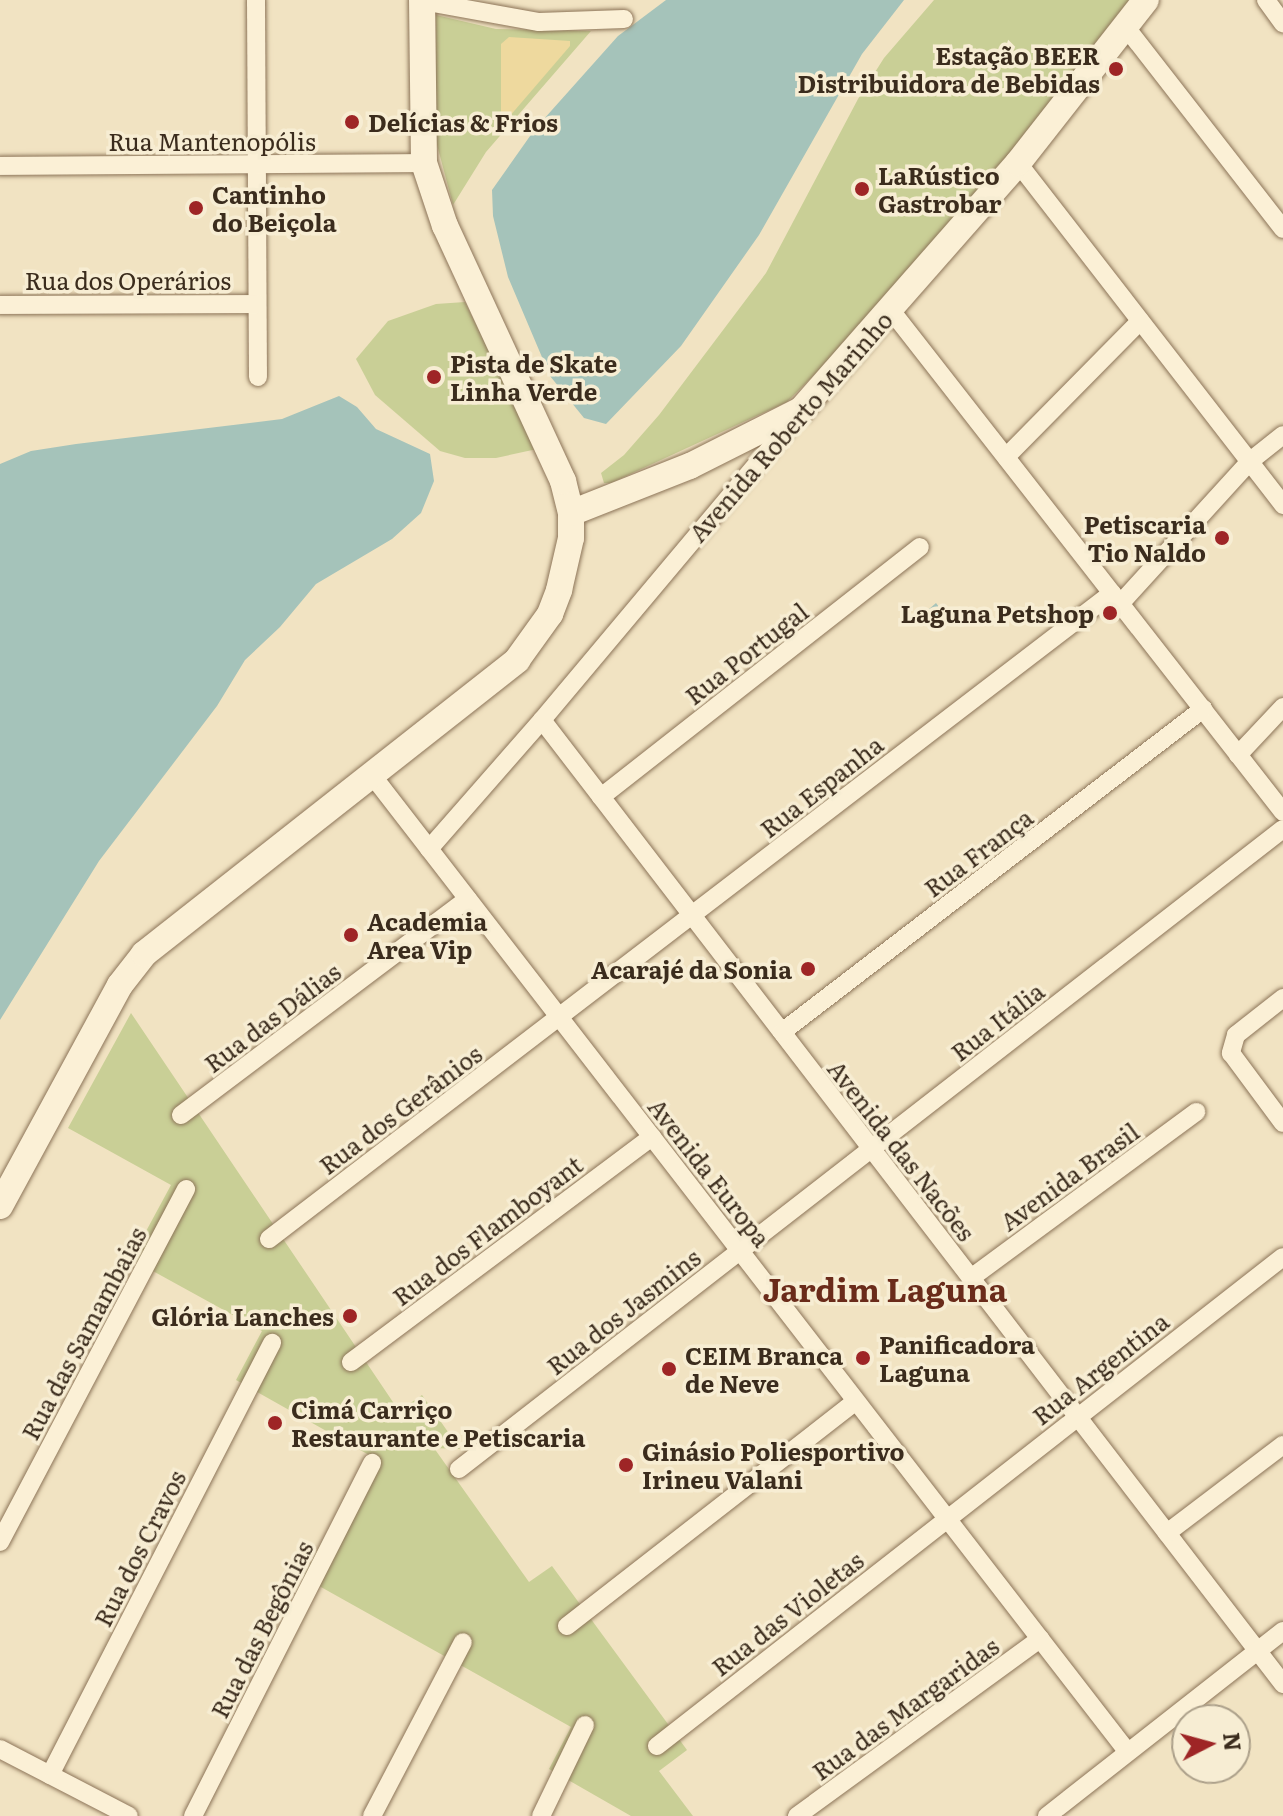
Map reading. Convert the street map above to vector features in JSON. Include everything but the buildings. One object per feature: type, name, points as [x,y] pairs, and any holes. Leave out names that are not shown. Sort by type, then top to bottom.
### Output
[{"type":"main road","points":[[0,1206],[120,985],[144,954],[517,660],[536,637],[559,590],[571,538],[571,513],[553,452],[445,226],[424,163],[422,0]]},
{"type":"main road","name":"Avenida Roberto Marinho","points":[[801,410],[1018,163],[1146,0]]},
{"type":"main road","points":[[571,513],[690,466],[801,410]]},
{"type":"street","points":[[256,0],[258,377]]},
{"type":"street","points":[[422,0],[539,22],[624,19]]},
{"type":"street","points":[[1266,0],[1283,23]]},
{"type":"street","points":[[1125,26],[1283,229]]},
{"type":"street","name":"Rua Mantenopólis","points":[[0,166],[424,163]]},
{"type":"street","points":[[1018,163],[1283,505]]},
{"type":"street","name":"Rua dos Operários","points":[[0,305],[257,304]]},
{"type":"street","points":[[890,309],[1283,812]]},
{"type":"street","points":[[1006,457],[1140,321]]},
{"type":"street","name":"Avenida Roberto Marinho","points":[[429,849],[542,720],[801,410]]},
{"type":"street","name":"Rua Espanha","points":[[559,1017],[1116,598],[1249,462],[1283,435]]},
{"type":"street","name":"Rua Portugal","points":[[601,797],[920,547]]},
{"type":"street","points":[[1238,755],[1283,707]]},
{"type":"street","name":"Rua França","points":[[782,1032],[1203,709]]},
{"type":"street","name":"Avenida das Nacões","points":[[542,720],[1283,1684]]},
{"type":"street","name":"Avenida Europa","points":[[372,775],[1127,1751]]},
{"type":"street","name":"Rua Itália","points":[[740,1251],[1283,829]]},
{"type":"street","name":"Rua das Dálias","points":[[181,1115],[468,899]]},
{"type":"street","points":[[1279,1111],[1234,1062],[1231,1043],[1236,1035],[1283,998]]},
{"type":"street","name":"Rua dos Gerânios","points":[[269,1239],[559,1017]]},
{"type":"street","name":"Avenida Brasil","points":[[971,1278],[1196,1112]]},
{"type":"street","name":"Rua dos Flamboyant","points":[[351,1362],[652,1137]]},
{"type":"street","name":"Rua das Samambaias","points":[[0,1542],[186,1189]]},
{"type":"street","name":"Rua dos Jasmins","points":[[459,1469],[740,1251]]},
{"type":"street","name":"Rua Argentina","points":[[946,1517],[1283,1257]]},
{"type":"street","name":"Rua dos Cravos","points":[[50,1775],[272,1343]]},
{"type":"street","points":[[567,1626],[856,1401]]},
{"type":"street","points":[[1167,1533],[1283,1445]]},
{"type":"street","name":"Rua das Begônias","points":[[193,1816],[372,1463]]},
{"type":"street","name":"Rua das Violetas","points":[[657,1746],[946,1517]]},
{"type":"street","points":[[1047,1816],[1283,1631]]},
{"type":"street","name":"Rua das Margaridas","points":[[797,1816],[1040,1639]]},
{"type":"street","points":[[372,1816],[463,1642]]},
{"type":"street","points":[[541,1816],[585,1725]]},
{"type":"street","points":[[0,1749],[129,1816]]},
{"type":"street","points":[[86,1816],[95,1798]]},
{"type":"green space","points":[[934,0],[1129,0],[994,173],[832,357],[787,402],[611,483],[604,483],[601,473],[624,455],[659,415],[766,273],[858,99],[884,58]]},
{"type":"green space","points":[[436,15],[496,29],[591,31],[486,152],[453,205],[436,141]]},
{"type":"green space","name":"Pista de Skate Linha Verde","points":[[465,302],[537,449],[496,458],[465,458],[440,451],[375,395],[356,359],[388,321],[436,304]]},
{"type":"green space","points":[[131,1013],[399,1411],[422,1395],[460,1449],[434,1448],[529,1582],[552,1566],[687,1750],[659,1771],[693,1816],[631,1816],[549,1769],[571,1727],[303,1577],[369,1455],[236,1380],[262,1331],[131,1259],[171,1185],[68,1128]]},
{"type":"sand","points":[[509,37],[570,41],[570,46],[509,117],[504,117],[501,112],[501,44]]},
{"type":"water","points":[[666,0],[904,0],[862,54],[759,235],[681,346],[606,424],[584,418],[550,376],[508,277],[493,216],[492,190],[535,129],[618,36]]},
{"type":"water","points":[[339,396],[357,407],[376,429],[430,454],[434,481],[421,513],[392,539],[316,584],[280,627],[245,660],[217,706],[99,861],[0,1020],[0,464],[31,451],[282,419]]},
{"type":"water","points":[[936,603],[950,622],[942,628],[928,610]]},
{"type":"place","name":"Estação BEER Distribuidora de Bebidas","points":[[1116,69]]},
{"type":"place","name":"Delícias & Frios","points":[[352,122]]},
{"type":"place","name":"LaRústico Gastrobar","points":[[862,189]]},
{"type":"place","name":"Cantinho do Beiçola","points":[[196,208]]},
{"type":"place","name":"Pista de Skate Linha Verde","points":[[434,377]]},
{"type":"place","name":"Petiscaria Tio Naldo","points":[[1222,538]]},
{"type":"place","name":"Laguna Petshop","points":[[1110,613]]},
{"type":"place","name":"Academia Area Vip","points":[[351,935]]},
{"type":"place","name":"Acarajé da Sonia","points":[[808,969]]},
{"type":"place","name":"Glória Lanches","points":[[350,1316]]},
{"type":"place","name":"Panificadora Laguna","points":[[863,1358]]},
{"type":"place","name":"CEIM Branca de Neve","points":[[669,1369]]},
{"type":"place","name":"Cimá Carriço Restaurante e Petiscaria","points":[[275,1423]]},
{"type":"place","name":"Ginásio Poliesportivo Irineu Valani","points":[[626,1465]]},
{"type":"district","name":"Jardim Laguna","points":[[885,1288]]}]
